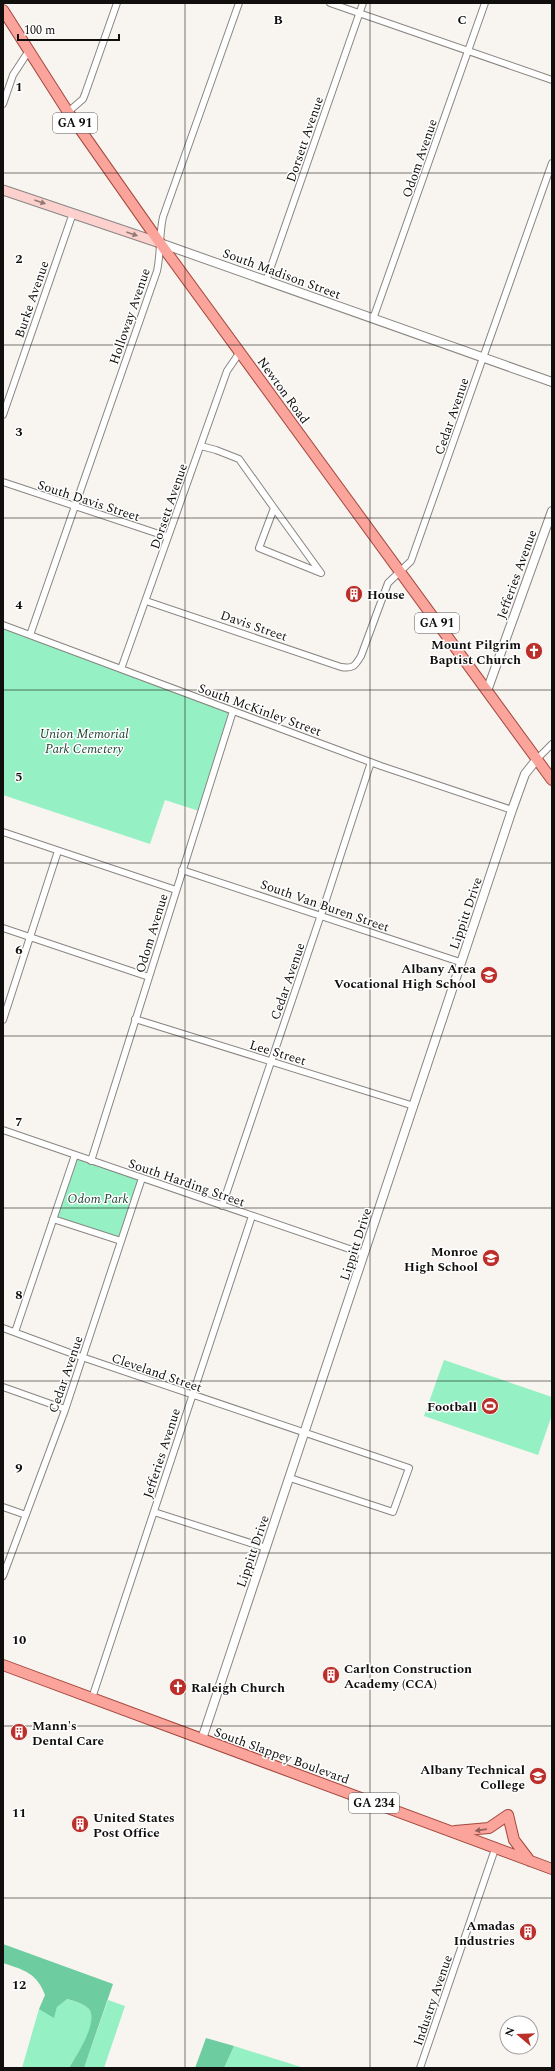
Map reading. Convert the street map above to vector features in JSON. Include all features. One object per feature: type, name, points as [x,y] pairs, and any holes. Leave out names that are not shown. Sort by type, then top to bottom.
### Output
[{"type":"main road","name":"Newton Road","points":[[3,10],[28,52],[68,112],[160,243],[552,780]]},
{"type":"main road","name":"South Madison Street","points":[[3,190],[160,243]]},
{"type":"main road","name":"South Slappey Boulevard","points":[[3,1665],[552,1869]]},
{"type":"main road","points":[[449,1831],[489,1828],[508,1815],[514,1840],[531,1862]]},
{"type":"street","points":[[68,112],[83,99],[86,94],[117,3]]},
{"type":"street","name":"Holloway Avenue","points":[[30,635],[157,271],[160,257],[160,231],[164,217],[239,3]]},
{"type":"street","points":[[330,3],[552,80]]},
{"type":"street","name":"Dorsett Avenue","points":[[266,281],[363,3]]},
{"type":"street","name":"Odom Avenue","points":[[372,319],[485,3]]},
{"type":"street","points":[[3,104],[13,75],[28,52]]},
{"type":"street","name":"Cedar Avenue","points":[[355,666],[361,656],[388,583],[411,561],[552,163]]},
{"type":"street","name":"Burke Avenue","points":[[3,415],[73,213]]},
{"type":"street","name":"South Madison Street","points":[[160,243],[552,382]]},
{"type":"street","name":"Dorsett Avenue","points":[[122,669],[227,371],[240,352]]},
{"type":"street","points":[[200,446],[216,450],[239,459],[321,573],[259,548],[274,508]]},
{"type":"street","name":"South Davis Street","points":[[3,482],[74,507],[168,537]]},
{"type":"street","name":"Jefferies Avenue","points":[[487,691],[551,516]]},
{"type":"street","name":"Davis Street","points":[[146,601],[341,667],[349,668],[355,666]]},
{"type":"street","name":"South McKinley Street","points":[[3,625],[371,762],[512,810]]},
{"type":"street","name":"Odom Avenue","points":[[91,1161],[233,711]]},
{"type":"street","points":[[536,759],[552,744]]},
{"type":"street","name":"Lippitt Drive","points":[[202,1739],[414,1106],[460,962],[525,774],[536,759]]},
{"type":"street","name":"Cedar Avenue","points":[[222,1206],[321,915],[371,762]]},
{"type":"street","points":[[3,832],[176,890]]},
{"type":"street","points":[[3,1020],[31,938],[58,851]]},
{"type":"street","name":"South Van Buren Street","points":[[182,870],[460,962]]},
{"type":"street","points":[[3,928],[148,977]]},
{"type":"street","name":"Lee Street","points":[[135,1018],[414,1106]]},
{"type":"street","name":"South Harding Street","points":[[3,1130],[364,1254]]},
{"type":"street","points":[[14,1332],[75,1155]]},
{"type":"street","name":"Cedar Avenue","points":[[3,1576],[65,1409],[142,1178]]},
{"type":"street","name":"Jefferies Avenue","points":[[92,1698],[252,1216]]},
{"type":"street","points":[[53,1219],[121,1241]]},
{"type":"street","name":"Cleveland Street","points":[[3,1328],[82,1357],[409,1468],[393,1512],[290,1478]]},
{"type":"street","points":[[3,1387],[65,1409]]},
{"type":"street","points":[[3,1507],[26,1515]]},
{"type":"street","points":[[154,1512],[266,1548]]},
{"type":"street","name":"Industry Avenue","points":[[420,2068],[495,1849]]},
{"type":"green space","name":"Union Memorial Park Cemetery","points":[[3,628],[231,712],[199,811],[165,800],[150,844],[3,795]]},
{"type":"green space","name":"Odom Park","points":[[76,1156],[141,1178],[120,1240],[54,1218]]},
{"type":"green space","name":"Football","points":[[444,1360],[552,1397],[552,1415],[538,1455],[424,1416]]},
{"type":"green space","points":[[3,1944],[113,1984],[84,2068],[69,2068],[89,2030],[91,2015],[89,2009],[75,2001],[67,1999],[57,2007],[54,2018],[39,2009],[45,1995],[42,1988],[29,1973],[3,1963]]},
{"type":"green space","points":[[66,1999],[84,2005],[89,2009],[92,2015],[92,2022],[86,2039],[69,2068],[22,2068],[39,2009],[54,2017],[57,2007]]},
{"type":"green space","points":[[108,2000],[125,2006],[104,2068],[84,2068]]},
{"type":"green space","points":[[206,2038],[234,2046],[224,2068],[195,2068]]},
{"type":"green space","points":[[234,2046],[304,2068],[224,2068]]},
{"type":"place","name":"House","points":[[354,594]]},
{"type":"place","name":"Mount Pilgrim Baptist Church","points":[[534,651]]},
{"type":"place","name":"Albany Area Vocational High School","points":[[489,975]]},
{"type":"place","name":"Monroe High School","points":[[491,1258]]},
{"type":"place","name":"Football","points":[[490,1406]]},
{"type":"place","name":"Carlton Construction Academy (CCA)","points":[[331,1675]]},
{"type":"place","name":"Raleigh Church","points":[[178,1687]]},
{"type":"place","name":"Mann's Dental Care","points":[[19,1732]]},
{"type":"place","name":"Albany Technical College","points":[[538,1776]]},
{"type":"place","name":"United States Post Office","points":[[80,1824]]},
{"type":"place","name":"Amadas Industries","points":[[528,1932]]}]
